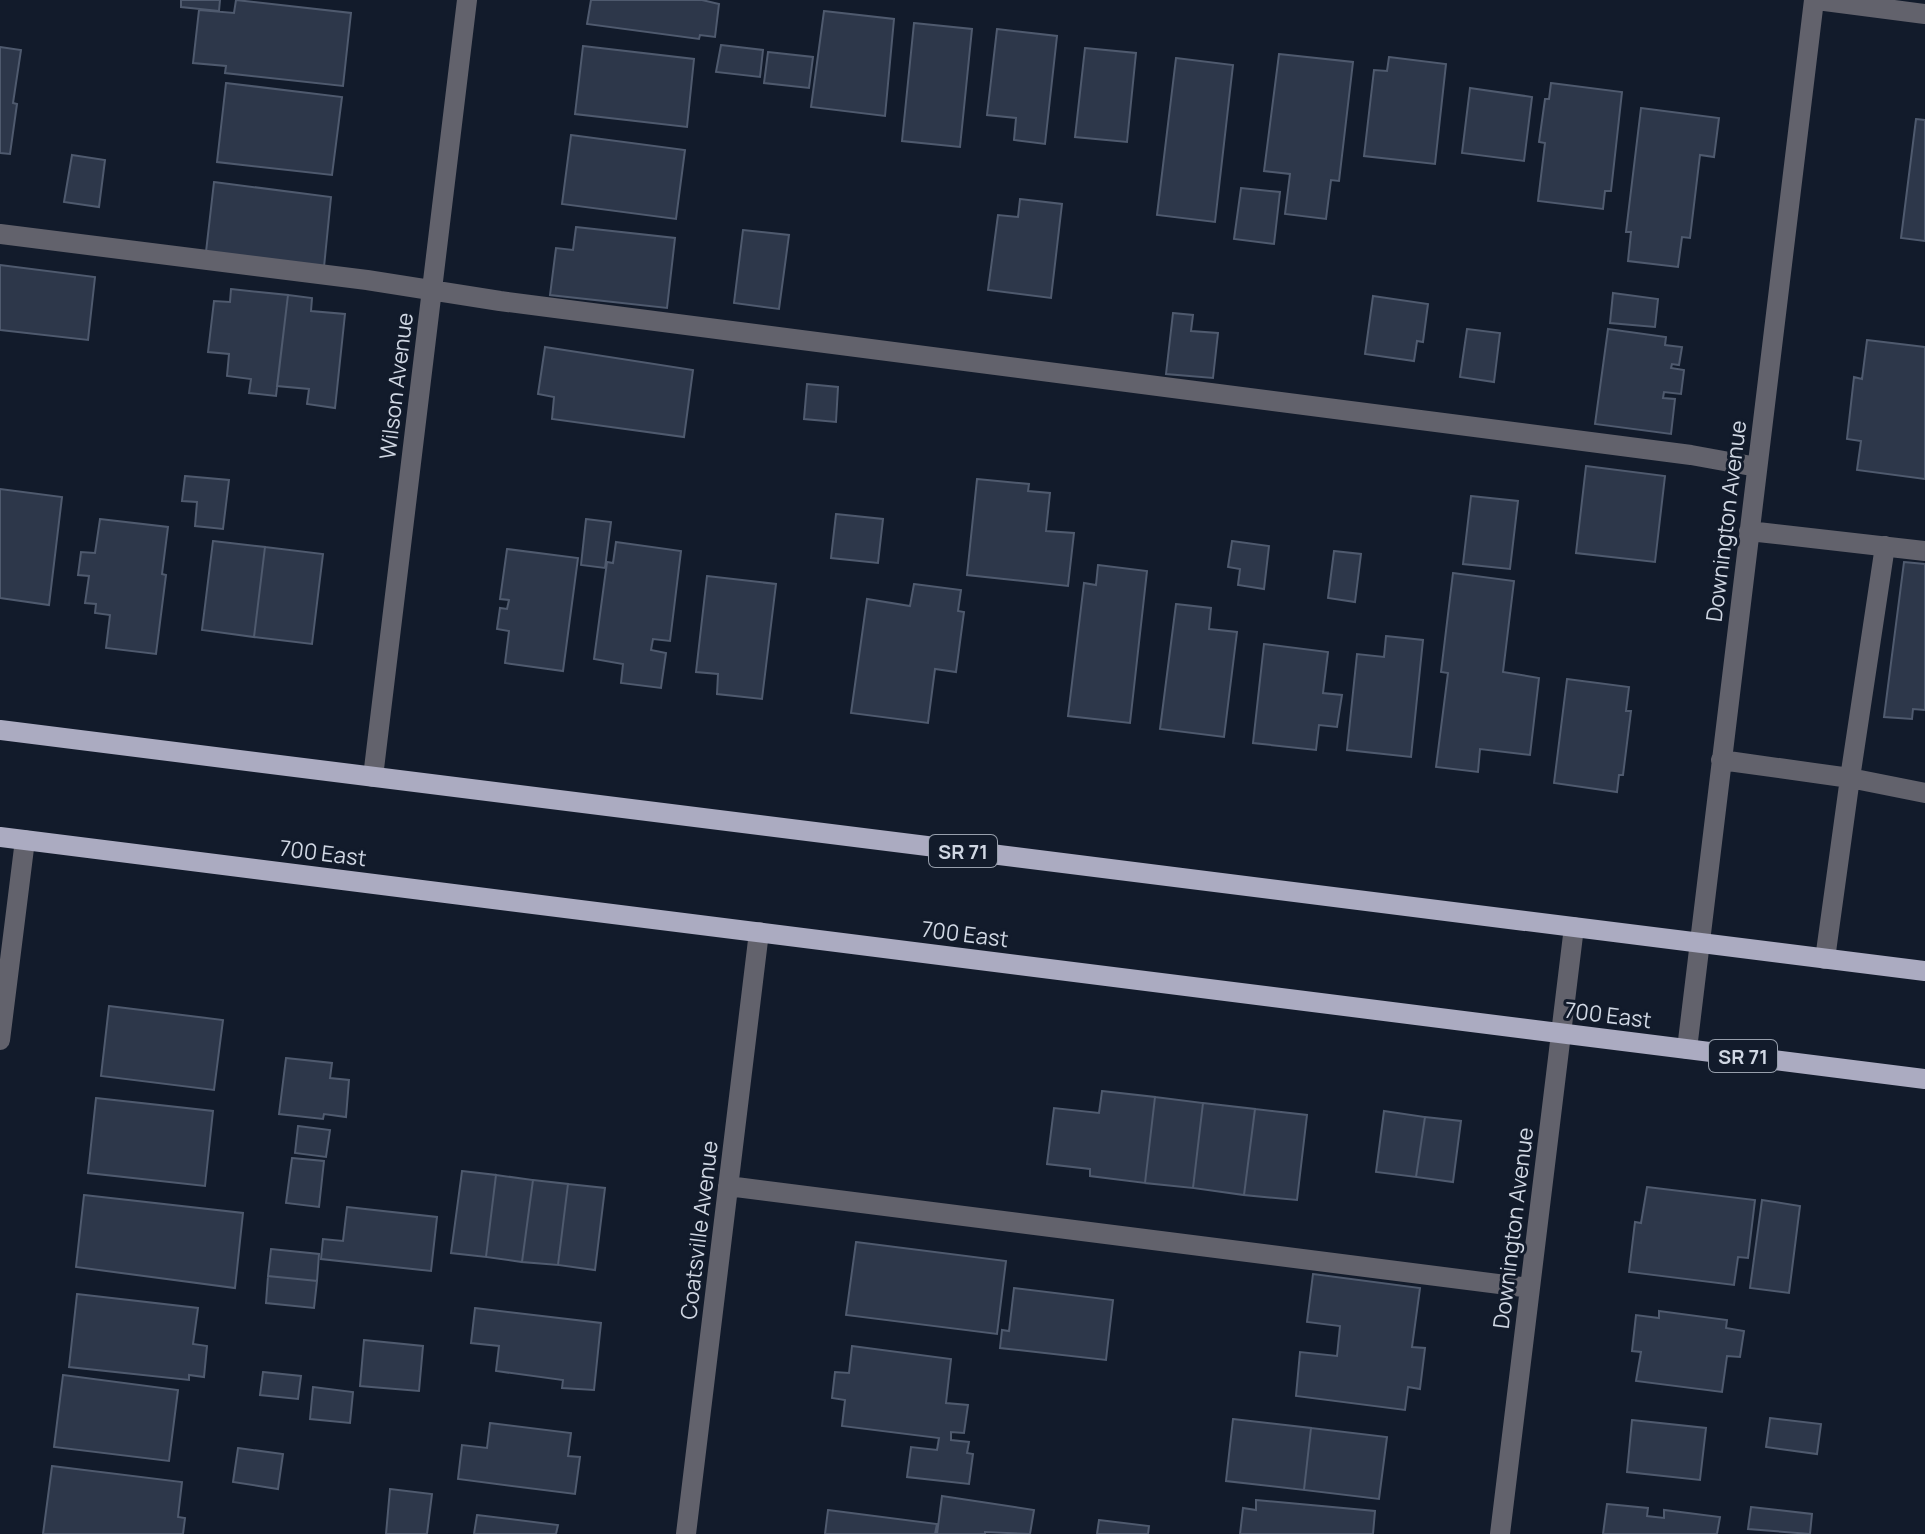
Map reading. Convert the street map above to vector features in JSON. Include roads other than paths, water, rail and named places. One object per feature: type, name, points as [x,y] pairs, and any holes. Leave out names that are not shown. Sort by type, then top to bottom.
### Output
[{"type":"main road","name":"SR 71","points":[[0,730],[1925,971]]},
{"type":"main road","name":"700 East","points":[[0,837],[1925,1079]]},
{"type":"street","name":"Wilson Avenue","points":[[373,777],[467,0]]},
{"type":"street","points":[[1816,0],[1925,14]]},
{"type":"street","name":"Downington Avenue","points":[[1687,1049],[1816,0]]},
{"type":"street","points":[[0,234],[1691,455],[1757,467]]},
{"type":"street","points":[[1749,531],[1925,551]]},
{"type":"street","points":[[1825,959],[1885,546]]},
{"type":"street","points":[[1721,760],[1850,778],[1925,793]]},
{"type":"street","points":[[0,1040],[25,840]]},
{"type":"street","name":"Downington Avenue","points":[[1500,1534],[1574,927]]},
{"type":"street","name":"Coatsville Avenue","points":[[686,1534],[759,932]]},
{"type":"street","points":[[728,1186],[1530,1288]]}]
